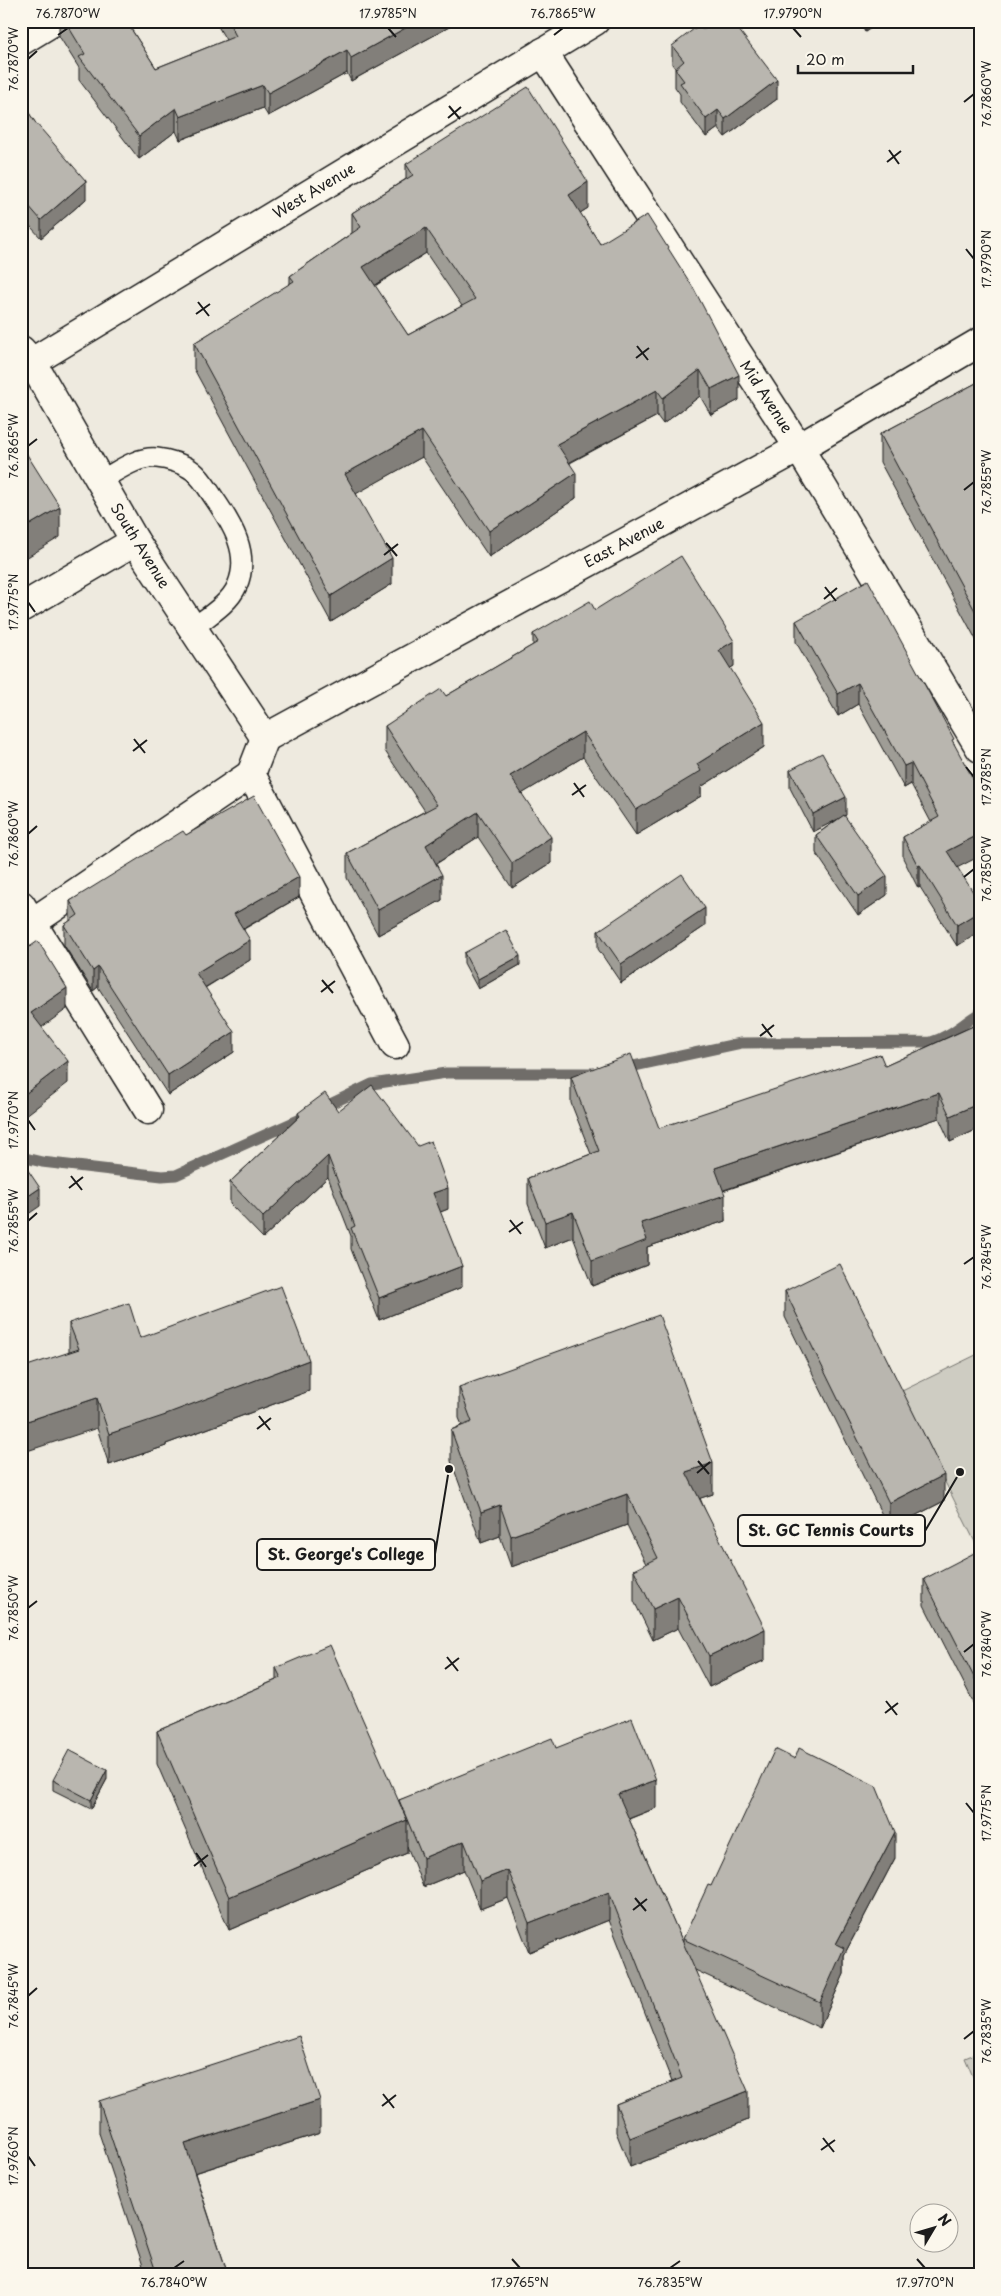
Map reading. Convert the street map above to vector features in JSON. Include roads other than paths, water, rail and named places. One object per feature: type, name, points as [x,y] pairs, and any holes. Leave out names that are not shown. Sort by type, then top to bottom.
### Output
[{"type":"street","points":[[21,41],[54,21]]},
{"type":"street","name":"West Avenue","points":[[27,356],[595,21]]},
{"type":"street","name":"Mid Avenue","points":[[543,52],[972,715],[980,748]]},
{"type":"street","name":"East Avenue","points":[[265,738],[799,448],[980,342]]},
{"type":"street","name":"South Avenue","points":[[27,356],[135,541],[265,738]]},
{"type":"street","points":[[21,608],[135,541]]},
{"type":"street","points":[[148,1110],[25,920],[251,774],[265,738]]},
{"type":"street","points":[[251,774],[395,1045]]},
{"type":"lane","points":[[101,480],[138,460],[155,458],[173,462],[193,470],[231,523],[241,548],[242,570],[236,588],[225,602],[193,628]]},
{"type":"waterway","points":[[620,1069],[741,1043],[931,1042],[950,1033],[980,1013]]},
{"type":"waterway","points":[[320,1109],[372,1084],[446,1073],[594,1073]]},
{"type":"waterway","points":[[21,1157],[42,1162],[162,1176],[176,1175],[305,1117]]},
{"type":"place","name":"St. George's College","points":[[449,1469]]},
{"type":"place","name":"St. GC Tennis Courts","points":[[960,1472]]}]
